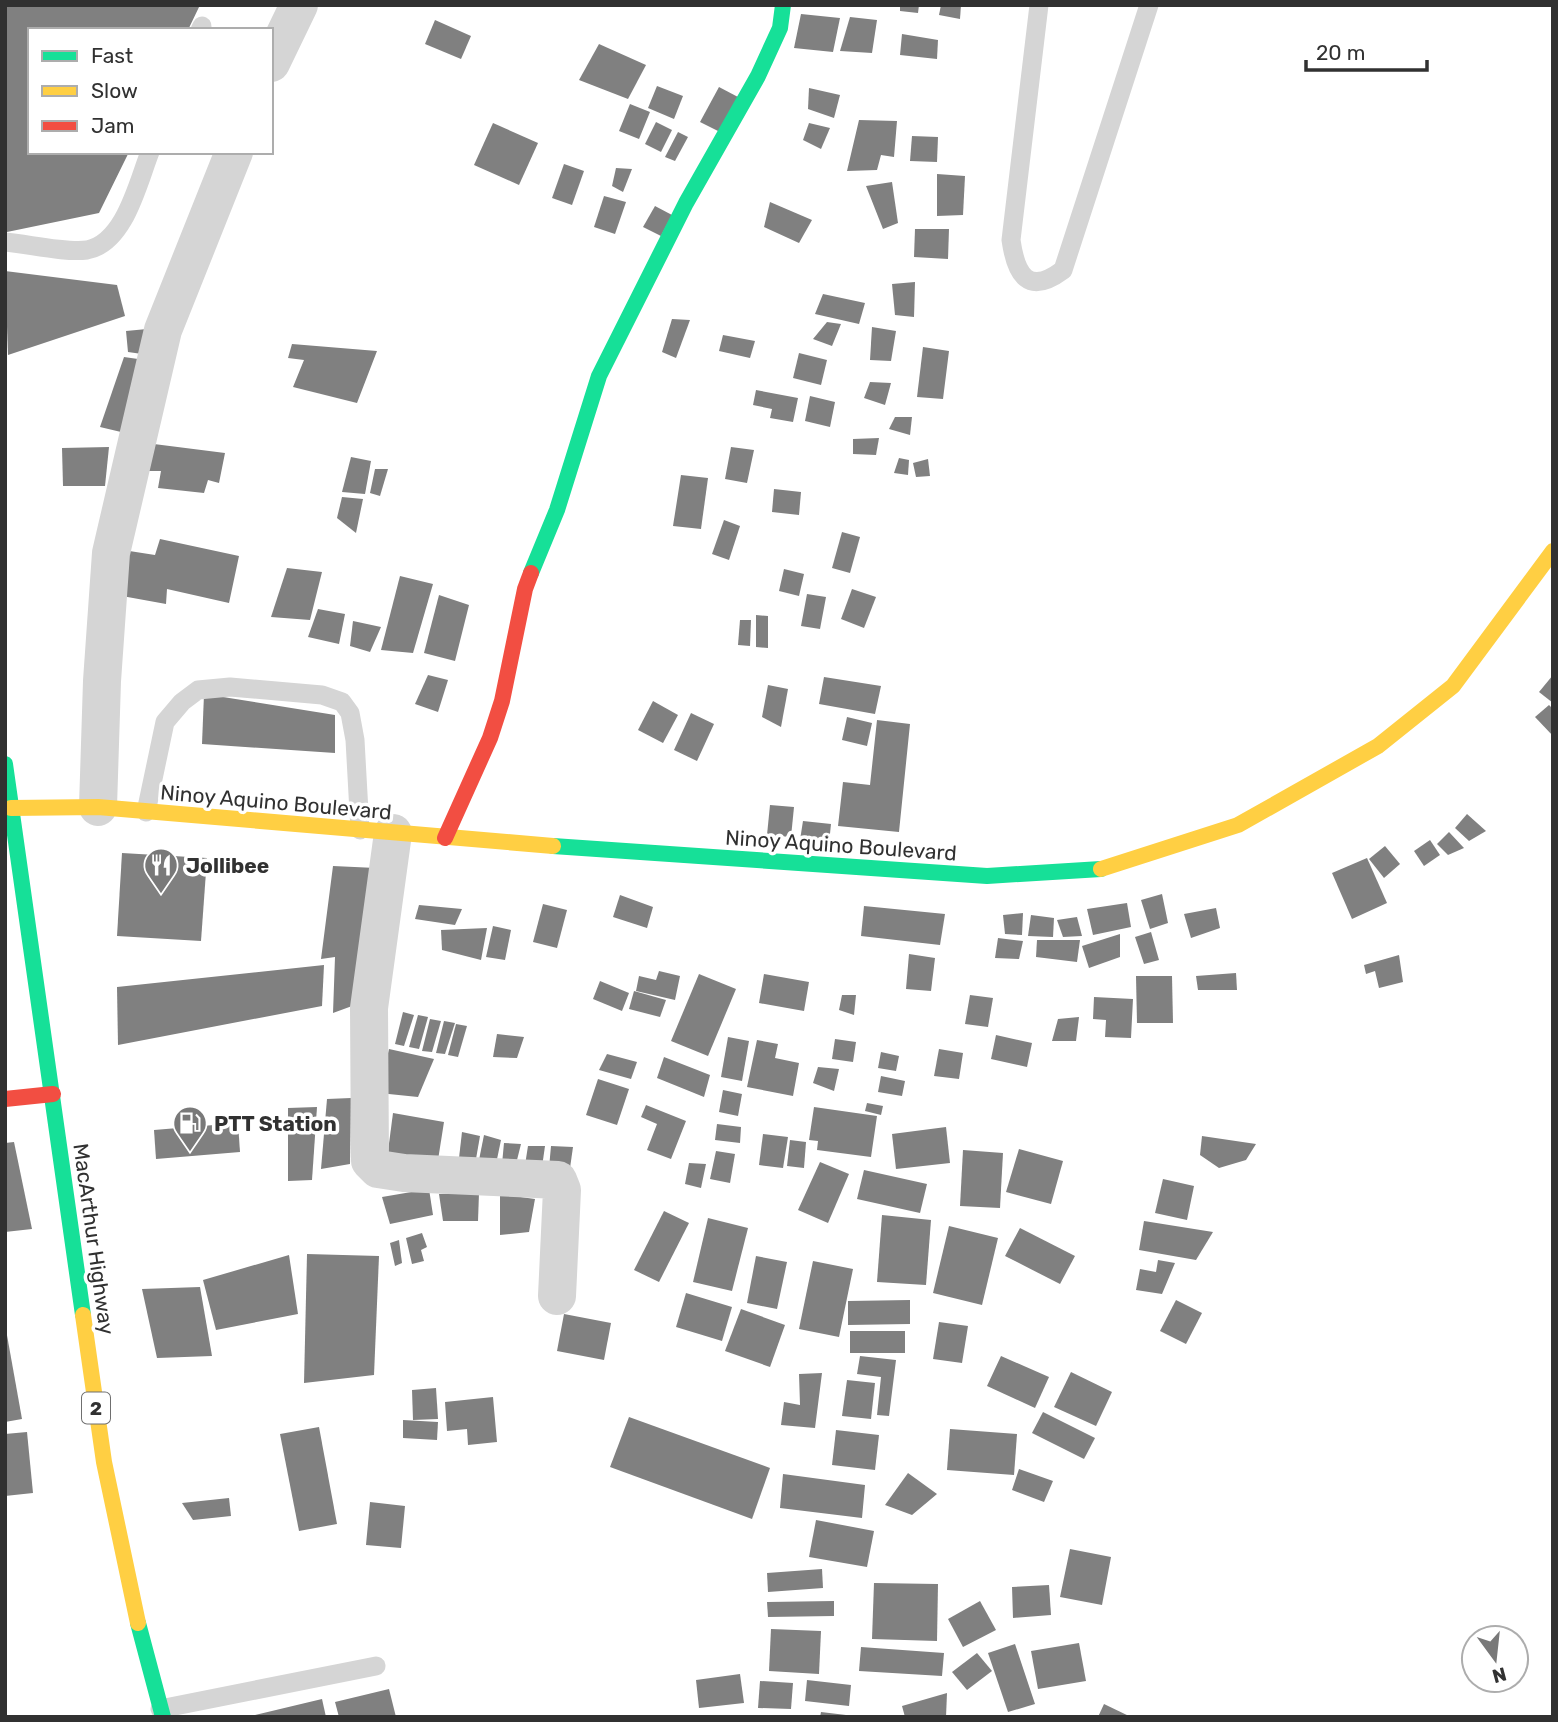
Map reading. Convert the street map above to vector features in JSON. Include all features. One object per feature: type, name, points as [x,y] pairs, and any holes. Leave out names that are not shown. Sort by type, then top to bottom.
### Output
[{"type":"main road","points":[[444,838],[490,738],[502,701],[525,589],[556,510],[599,376],[686,203],[758,76],[780,28],[783,5]]},
{"type":"main road","name":"Ninoy Aquino Boulevard","points":[[11,808],[98,807],[444,838],[987,876],[1104,869],[1238,825],[1378,746],[1453,686],[1553,551]]},
{"type":"main road","name":"MacArthur Highway","points":[[5,764],[104,1462],[145,1656],[161,1713]]},
{"type":"main road","points":[[5,1099],[53,1094]]},
{"type":"street","points":[[273,59],[299,5]]},
{"type":"street","points":[[98,807],[111,553],[163,330],[233,154]]},
{"type":"street","points":[[376,832],[369,1008],[370,1161],[378,1169],[393,1171],[558,1180],[562,1191],[557,1296]]},
{"type":"lane","points":[[1039,5],[1011,240],[1015,267],[1024,277],[1037,282],[1048,281],[1063,271],[1149,5]]},
{"type":"lane","points":[[5,242],[86,250],[100,246],[118,228],[149,154]]},
{"type":"lane","points":[[146,812],[165,722],[182,702],[198,690],[230,687],[322,695],[342,702],[350,713],[376,832]]},
{"type":"lane","points":[[161,1713],[376,1666]]},
{"type":"building","points":[[5,5],[200,5],[189,28],[28,28],[28,154],[128,154],[99,213],[7,232]]},
{"type":"building","points":[[900,5],[919,5],[918,13],[900,11]]},
{"type":"building","points":[[941,5],[961,5],[960,19],[939,15]]},
{"type":"building","points":[[801,14],[840,18],[833,52],[794,48]]},
{"type":"building","points":[[850,17],[877,20],[872,53],[840,51]]},
{"type":"building","points":[[435,20],[471,36],[461,59],[425,44]]},
{"type":"building","points":[[902,34],[938,40],[937,59],[900,55]]},
{"type":"building","points":[[599,44],[646,65],[628,99],[579,80]]},
{"type":"building","points":[[657,86],[683,96],[674,119],[648,108]]},
{"type":"building","points":[[719,87],[738,97],[720,132],[700,122]]},
{"type":"building","points":[[809,88],[840,95],[834,118],[808,109]]},
{"type":"building","points":[[630,104],[650,112],[639,139],[619,131]]},
{"type":"building","points":[[859,120],[897,121],[894,157],[881,155],[877,170],[847,171]]},
{"type":"building","points":[[656,122],[672,130],[661,152],[645,144]]},
{"type":"building","points":[[493,123],[538,143],[519,185],[474,165]]},
{"type":"building","points":[[809,123],[830,128],[821,149],[803,140]]},
{"type":"building","points":[[678,132],[688,137],[675,161],[665,157]]},
{"type":"building","points":[[912,136],[938,137],[937,162],[910,161]]},
{"type":"building","points":[[564,164],[584,171],[572,205],[552,198]]},
{"type":"building","points":[[616,168],[632,169],[623,192],[612,186]]},
{"type":"building","points":[[937,174],[965,176],[963,215],[937,216]]},
{"type":"building","points":[[892,182],[898,223],[883,229],[866,186]]},
{"type":"building","points":[[604,196],[626,202],[615,234],[594,227]]},
{"type":"building","points":[[770,202],[812,220],[799,243],[764,227]]},
{"type":"building","points":[[655,206],[672,215],[661,236],[643,227]]},
{"type":"building","points":[[915,229],[949,229],[948,259],[914,257]]},
{"type":"building","points":[[5,271],[117,285],[125,316],[8,355]]},
{"type":"building","points":[[915,282],[914,317],[895,315],[892,284]]},
{"type":"building","points":[[823,294],[865,303],[859,324],[815,314]]},
{"type":"building","points":[[672,319],[690,320],[676,358],[662,352]]},
{"type":"building","points":[[827,322],[841,324],[832,346],[813,339]]},
{"type":"building","points":[[872,327],[896,331],[891,361],[870,360]]},
{"type":"building","points":[[147,329],[142,354],[128,352],[126,331]]},
{"type":"building","points":[[723,335],[755,341],[750,358],[719,351]]},
{"type":"building","points":[[292,344],[377,351],[357,403],[293,387],[304,360],[288,358]]},
{"type":"building","points":[[923,347],[949,351],[943,399],[917,397]]},
{"type":"building","points":[[799,353],[827,360],[821,385],[793,378]]},
{"type":"building","points":[[124,357],[145,360],[121,432],[100,427]]},
{"type":"building","points":[[870,382],[891,383],[885,405],[864,398]]},
{"type":"building","points":[[756,390],[798,398],[793,422],[770,418],[772,409],[753,405]]},
{"type":"building","points":[[810,396],[835,402],[830,427],[805,421]]},
{"type":"building","points":[[895,417],[912,417],[910,435],[889,429]]},
{"type":"building","points":[[879,438],[876,455],[853,454],[853,439]]},
{"type":"building","points":[[146,443],[225,453],[219,483],[208,480],[204,493],[158,488],[161,471],[142,471]]},
{"type":"building","points":[[109,447],[105,486],[63,486],[62,448]]},
{"type":"building","points":[[731,447],[754,450],[747,483],[725,479]]},
{"type":"building","points":[[351,457],[371,461],[365,494],[342,492]]},
{"type":"building","points":[[899,458],[909,460],[908,475],[894,473]]},
{"type":"building","points":[[928,459],[930,476],[916,477],[913,463]]},
{"type":"building","points":[[375,469],[388,469],[380,496],[370,493]]},
{"type":"building","points":[[681,475],[708,478],[701,529],[673,526]]},
{"type":"building","points":[[774,489],[801,492],[799,515],[772,512]]},
{"type":"building","points":[[342,497],[363,499],[356,533],[337,518]]},
{"type":"building","points":[[724,520],[740,526],[729,560],[712,554]]},
{"type":"building","points":[[842,532],[860,537],[850,573],[832,568]]},
{"type":"building","points":[[160,539],[239,556],[229,603],[167,589],[166,604],[122,596],[123,550],[155,555]]},
{"type":"building","points":[[287,568],[322,572],[310,620],[271,617]]},
{"type":"building","points":[[784,569],[804,574],[799,596],[779,591]]},
{"type":"building","points":[[400,576],[433,584],[413,653],[381,650]]},
{"type":"building","points":[[852,589],[876,597],[864,628],[841,619]]},
{"type":"building","points":[[807,594],[826,597],[820,629],[801,626]]},
{"type":"building","points":[[439,595],[469,605],[455,661],[424,653]]},
{"type":"building","points":[[318,609],[345,614],[339,644],[308,637]]},
{"type":"building","points":[[756,615],[768,616],[768,648],[756,647]]},
{"type":"building","points":[[740,620],[751,620],[750,646],[738,645]]},
{"type":"building","points":[[353,621],[381,627],[370,652],[350,646]]},
{"type":"building","points":[[428,675],[448,680],[438,712],[415,704]]},
{"type":"building","points":[[1553,675],[1553,703],[1539,692]]},
{"type":"building","points":[[824,677],[881,686],[875,714],[819,704]]},
{"type":"building","points":[[768,685],[788,689],[781,727],[762,717]]},
{"type":"building","points":[[204,694],[335,715],[335,753],[202,744]]},
{"type":"building","points":[[653,701],[678,715],[663,743],[638,730]]},
{"type":"building","points":[[1549,705],[1553,709],[1553,736],[1535,717]]},
{"type":"building","points":[[691,713],[714,724],[697,761],[674,750]]},
{"type":"building","points":[[847,717],[872,723],[867,746],[842,740]]},
{"type":"building","points":[[877,720],[910,724],[899,832],[838,826],[843,782],[870,785]]},
{"type":"building","points":[[770,805],[794,807],[791,837],[767,835]]},
{"type":"building","points":[[1467,814],[1486,831],[1469,841],[1455,828]]},
{"type":"building","points":[[803,821],[831,824],[829,843],[800,840]]},
{"type":"building","points":[[1449,832],[1464,848],[1448,855],[1437,844]]},
{"type":"building","points":[[1430,840],[1440,855],[1424,866],[1414,851]]},
{"type":"building","points":[[1385,846],[1400,864],[1384,878],[1369,859]]},
{"type":"building","points":[[122,853],[207,858],[201,941],[117,936]]},
{"type":"building","points":[[1367,858],[1387,903],[1352,919],[1332,873]]},
{"type":"building","points":[[333,866],[376,868],[363,1002],[333,1013],[335,957],[321,959]]},
{"type":"building","points":[[1162,894],[1168,923],[1150,929],[1141,900]]},
{"type":"building","points":[[620,895],[653,907],[647,928],[613,917]]},
{"type":"building","points":[[1127,903],[1131,927],[1093,935],[1087,909]]},
{"type":"building","points":[[543,904],[567,910],[557,948],[533,942]]},
{"type":"building","points":[[419,905],[462,909],[455,925],[415,919]]},
{"type":"building","points":[[864,906],[945,914],[940,945],[861,936]]},
{"type":"building","points":[[1216,908],[1220,928],[1191,938],[1184,914]]},
{"type":"building","points":[[1023,913],[1022,935],[1005,934],[1003,915]]},
{"type":"building","points":[[1031,915],[1054,918],[1053,937],[1028,936]]},
{"type":"building","points":[[1077,917],[1082,936],[1063,937],[1057,920]]},
{"type":"building","points":[[493,926],[511,930],[505,960],[486,957]]},
{"type":"building","points":[[487,928],[481,960],[442,950],[441,930]]},
{"type":"building","points":[[1151,932],[1159,960],[1144,964],[1135,937]]},
{"type":"building","points":[[1120,934],[1120,957],[1089,968],[1082,946]]},
{"type":"building","points":[[998,938],[1023,941],[1019,959],[995,958]]},
{"type":"building","points":[[1037,940],[1080,940],[1077,962],[1036,957]]},
{"type":"building","points":[[909,954],[935,958],[931,991],[906,989]]},
{"type":"building","points":[[1399,955],[1403,982],[1379,988],[1375,971],[1366,974],[1364,965]]},
{"type":"building","points":[[324,965],[322,1006],[118,1045],[117,987]]},
{"type":"building","points":[[659,971],[680,976],[675,1000],[636,991],[639,976],[656,980]]},
{"type":"building","points":[[1236,973],[1237,990],[1198,990],[1196,976]]},
{"type":"building","points":[[699,974],[736,989],[708,1056],[671,1041]]},
{"type":"building","points":[[764,974],[809,982],[804,1011],[759,1003]]},
{"type":"building","points":[[1136,976],[1172,976],[1173,1023],[1137,1023]]},
{"type":"building","points":[[600,981],[629,993],[622,1011],[593,999]]},
{"type":"building","points":[[634,991],[666,1000],[660,1017],[629,1009]]},
{"type":"building","points":[[842,995],[856,995],[854,1015],[839,1010]]},
{"type":"building","points":[[970,995],[993,998],[988,1027],[965,1024]]},
{"type":"building","points":[[1094,997],[1133,999],[1131,1038],[1105,1037],[1106,1020],[1093,1019]]},
{"type":"building","points":[[403,1012],[414,1015],[404,1046],[395,1044]]},
{"type":"building","points":[[418,1015],[428,1017],[419,1049],[409,1047]]},
{"type":"building","points":[[1079,1017],[1076,1041],[1052,1041],[1058,1019]]},
{"type":"building","points":[[430,1019],[441,1021],[432,1052],[422,1051]]},
{"type":"building","points":[[444,1021],[455,1023],[445,1054],[436,1053]]},
{"type":"building","points":[[456,1024],[467,1026],[458,1057],[448,1055]]},
{"type":"building","points":[[497,1034],[524,1037],[517,1058],[493,1057]]},
{"type":"building","points":[[996,1035],[1032,1043],[1027,1067],[991,1059]]},
{"type":"building","points":[[728,1037],[749,1041],[742,1081],[721,1077]]},
{"type":"building","points":[[835,1039],[856,1042],[853,1062],[832,1059]]},
{"type":"building","points":[[757,1040],[778,1044],[775,1058],[799,1063],[793,1096],[747,1087]]},
{"type":"building","points":[[389,1049],[434,1059],[418,1097],[379,1093]]},
{"type":"building","points":[[939,1049],[963,1053],[959,1079],[934,1076]]},
{"type":"building","points":[[881,1052],[899,1056],[896,1071],[878,1068]]},
{"type":"building","points":[[607,1054],[637,1062],[631,1079],[599,1070]]},
{"type":"building","points":[[664,1057],[710,1075],[704,1097],[657,1078]]},
{"type":"building","points":[[818,1067],[839,1069],[834,1091],[813,1083]]},
{"type":"building","points":[[881,1076],[905,1081],[902,1096],[878,1092]]},
{"type":"building","points":[[598,1079],[629,1089],[617,1125],[586,1115]]},
{"type":"building","points":[[723,1090],[742,1094],[738,1116],[719,1112]]},
{"type":"building","points":[[351,1098],[350,1164],[321,1169],[327,1099]]},
{"type":"building","points":[[867,1103],[883,1106],[881,1115],[865,1111]]},
{"type":"building","points":[[646,1105],[686,1121],[671,1159],[647,1150],[657,1124],[641,1117]]},
{"type":"building","points":[[317,1107],[312,1180],[288,1181],[288,1108]]},
{"type":"building","points":[[814,1107],[877,1116],[871,1157],[817,1150],[818,1141],[809,1140]]},
{"type":"building","points":[[393,1113],[444,1122],[438,1160],[387,1159]]},
{"type":"building","points":[[238,1123],[240,1152],[156,1159],[154,1130]]},
{"type":"building","points":[[717,1124],[741,1127],[740,1143],[715,1140]]},
{"type":"building","points":[[946,1127],[950,1163],[896,1169],[892,1134]]},
{"type":"building","points":[[462,1132],[480,1136],[476,1159],[459,1158]]},
{"type":"building","points":[[763,1134],[788,1137],[783,1168],[759,1165]]},
{"type":"building","points":[[484,1135],[501,1140],[496,1164],[479,1160]]},
{"type":"building","points":[[1202,1136],[1256,1144],[1246,1160],[1219,1168],[1200,1155]]},
{"type":"building","points":[[790,1140],[806,1142],[804,1168],[787,1166]]},
{"type":"building","points":[[14,1142],[32,1229],[5,1232],[5,1143]]},
{"type":"building","points":[[504,1143],[521,1144],[515,1168],[502,1164]]},
{"type":"building","points":[[528,1146],[545,1146],[542,1167],[525,1165]]},
{"type":"building","points":[[551,1146],[573,1147],[570,1168],[549,1168]]},
{"type":"building","points":[[1019,1149],[1063,1161],[1051,1204],[1006,1192]]},
{"type":"building","points":[[963,1150],[1003,1153],[1000,1208],[960,1206]]},
{"type":"building","points":[[716,1151],[735,1154],[730,1183],[710,1179]]},
{"type":"building","points":[[820,1162],[849,1174],[828,1223],[798,1210]]},
{"type":"building","points":[[689,1163],[706,1164],[701,1188],[685,1184]]},
{"type":"building","points":[[864,1170],[927,1184],[920,1213],[857,1199]]},
{"type":"building","points":[[1163,1179],[1194,1186],[1187,1220],[1155,1213]]},
{"type":"building","points":[[429,1189],[433,1215],[390,1224],[382,1197]]},
{"type":"building","points":[[479,1193],[478,1221],[443,1221],[439,1194]]},
{"type":"building","points":[[500,1194],[535,1199],[529,1232],[500,1235]]},
{"type":"building","points":[[664,1211],[689,1223],[659,1282],[634,1270]]},
{"type":"building","points":[[882,1215],[931,1220],[926,1285],[877,1282]]},
{"type":"building","points":[[708,1218],[748,1228],[732,1291],[693,1282]]},
{"type":"building","points":[[1144,1221],[1213,1232],[1196,1260],[1139,1250]]},
{"type":"building","points":[[949,1226],[998,1238],[982,1305],[933,1293]]},
{"type":"building","points":[[1020,1228],[1075,1256],[1060,1284],[1005,1256]]},
{"type":"building","points":[[422,1233],[427,1247],[421,1250],[424,1261],[412,1264],[406,1238]]},
{"type":"building","points":[[399,1240],[402,1263],[395,1266],[390,1243]]},
{"type":"building","points":[[307,1254],[379,1256],[374,1375],[304,1383]]},
{"type":"building","points":[[289,1255],[298,1314],[216,1330],[203,1280]]},
{"type":"building","points":[[756,1256],[787,1262],[777,1309],[747,1303]]},
{"type":"building","points":[[1158,1260],[1175,1263],[1162,1294],[1136,1290],[1140,1269],[1156,1272]]},
{"type":"building","points":[[813,1261],[853,1269],[839,1337],[799,1329]]},
{"type":"building","points":[[200,1287],[212,1356],[157,1358],[142,1289]]},
{"type":"building","points":[[686,1293],[732,1307],[722,1341],[676,1327]]},
{"type":"building","points":[[910,1300],[910,1324],[848,1325],[848,1301]]},
{"type":"building","points":[[1176,1300],[1202,1313],[1186,1344],[1160,1331]]},
{"type":"building","points":[[741,1309],[785,1325],[770,1367],[725,1351]]},
{"type":"building","points":[[564,1314],[611,1323],[604,1360],[557,1351]]},
{"type":"building","points":[[939,1322],[968,1326],[962,1363],[933,1359]]},
{"type":"building","points":[[5,1324],[22,1419],[5,1422]]},
{"type":"building","points":[[850,1331],[905,1331],[905,1353],[850,1353]]},
{"type":"building","points":[[860,1356],[896,1360],[889,1416],[877,1415],[881,1377],[857,1374]]},
{"type":"building","points":[[1001,1356],[1049,1377],[1035,1408],[987,1386]]},
{"type":"building","points":[[1071,1372],[1112,1392],[1096,1426],[1054,1407]]},
{"type":"building","points":[[822,1373],[815,1428],[781,1425],[784,1402],[800,1405],[799,1374]]},
{"type":"building","points":[[847,1380],[875,1383],[871,1419],[842,1416]]},
{"type":"building","points":[[436,1388],[438,1419],[413,1420],[412,1390]]},
{"type":"building","points":[[493,1397],[497,1442],[468,1445],[467,1429],[447,1431],[445,1402]]},
{"type":"building","points":[[1043,1412],[1095,1438],[1084,1459],[1032,1433]]},
{"type":"building","points":[[629,1417],[770,1468],[752,1519],[610,1467]]},
{"type":"building","points":[[403,1420],[438,1422],[437,1440],[403,1438]]},
{"type":"building","points":[[319,1427],[337,1524],[299,1531],[280,1434]]},
{"type":"building","points":[[950,1429],[1017,1434],[1014,1475],[947,1470]]},
{"type":"building","points":[[836,1430],[879,1435],[875,1470],[832,1465]]},
{"type":"building","points":[[27,1432],[33,1493],[5,1496],[5,1434]]},
{"type":"building","points":[[1019,1469],[1053,1481],[1044,1502],[1012,1490]]},
{"type":"building","points":[[908,1473],[937,1494],[912,1515],[885,1505]]},
{"type":"building","points":[[783,1474],[865,1485],[862,1518],[780,1508]]},
{"type":"building","points":[[229,1498],[231,1516],[193,1520],[182,1503]]},
{"type":"building","points":[[370,1502],[405,1506],[401,1548],[366,1545]]},
{"type":"building","points":[[816,1520],[874,1531],[867,1567],[809,1557]]},
{"type":"building","points":[[1070,1549],[1111,1557],[1102,1605],[1060,1597]]},
{"type":"building","points":[[822,1569],[823,1588],[768,1592],[767,1573]]},
{"type":"building","points":[[874,1583],[938,1584],[937,1641],[872,1639]]},
{"type":"building","points":[[1049,1585],[1051,1615],[1013,1618],[1012,1587]]},
{"type":"building","points":[[834,1601],[834,1616],[768,1617],[767,1602]]},
{"type":"building","points":[[980,1601],[996,1630],[963,1647],[948,1619]]},
{"type":"building","points":[[771,1629],[821,1631],[819,1674],[769,1671]]},
{"type":"building","points":[[1079,1643],[1086,1681],[1038,1689],[1031,1651]]},
{"type":"building","points":[[1015,1644],[1035,1704],[1008,1712],[988,1653]]},
{"type":"building","points":[[861,1647],[944,1653],[942,1676],[859,1671]]},
{"type":"building","points":[[977,1653],[992,1671],[967,1690],[952,1672]]},
{"type":"building","points":[[740,1674],[744,1703],[699,1708],[696,1680]]},
{"type":"building","points":[[807,1680],[851,1685],[849,1706],[805,1701]]},
{"type":"building","points":[[760,1681],[793,1683],[791,1709],[758,1708]]},
{"type":"building","points":[[389,1689],[396,1717],[339,1717],[335,1702]]},
{"type":"building","points":[[947,1693],[946,1717],[905,1717],[902,1706]]},
{"type":"building","points":[[322,1699],[326,1717],[251,1717],[251,1716]]},
{"type":"building","points":[[1104,1704],[1131,1717],[1098,1717]]},
{"type":"building","points":[[821,1712],[846,1715],[820,1717]]},
{"type":"traffic: fast","points":[[531,573],[557,510],[599,376],[686,203],[758,76],[780,28],[783,5]]},
{"type":"traffic: fast","points":[[5,764],[83,1315]]},
{"type":"traffic: fast","points":[[553,846],[987,876],[1101,869]]},
{"type":"traffic: fast","points":[[138,1623],[163,1717]]},
{"type":"traffic: slow","points":[[1101,869],[1238,825],[1378,746],[1453,686],[1553,551]]},
{"type":"traffic: slow","points":[[11,808],[98,807],[553,846]]},
{"type":"traffic: slow","points":[[83,1315],[104,1462],[138,1623]]},
{"type":"traffic: jam","points":[[445,838],[490,738],[502,701],[525,589],[531,573]]},
{"type":"traffic: jam","points":[[5,1099],[53,1094]]},
{"type":"place","name":"Jollibee","points":[[161,895]]},
{"type":"place","name":"PTT Station","points":[[190,1153]]}]
